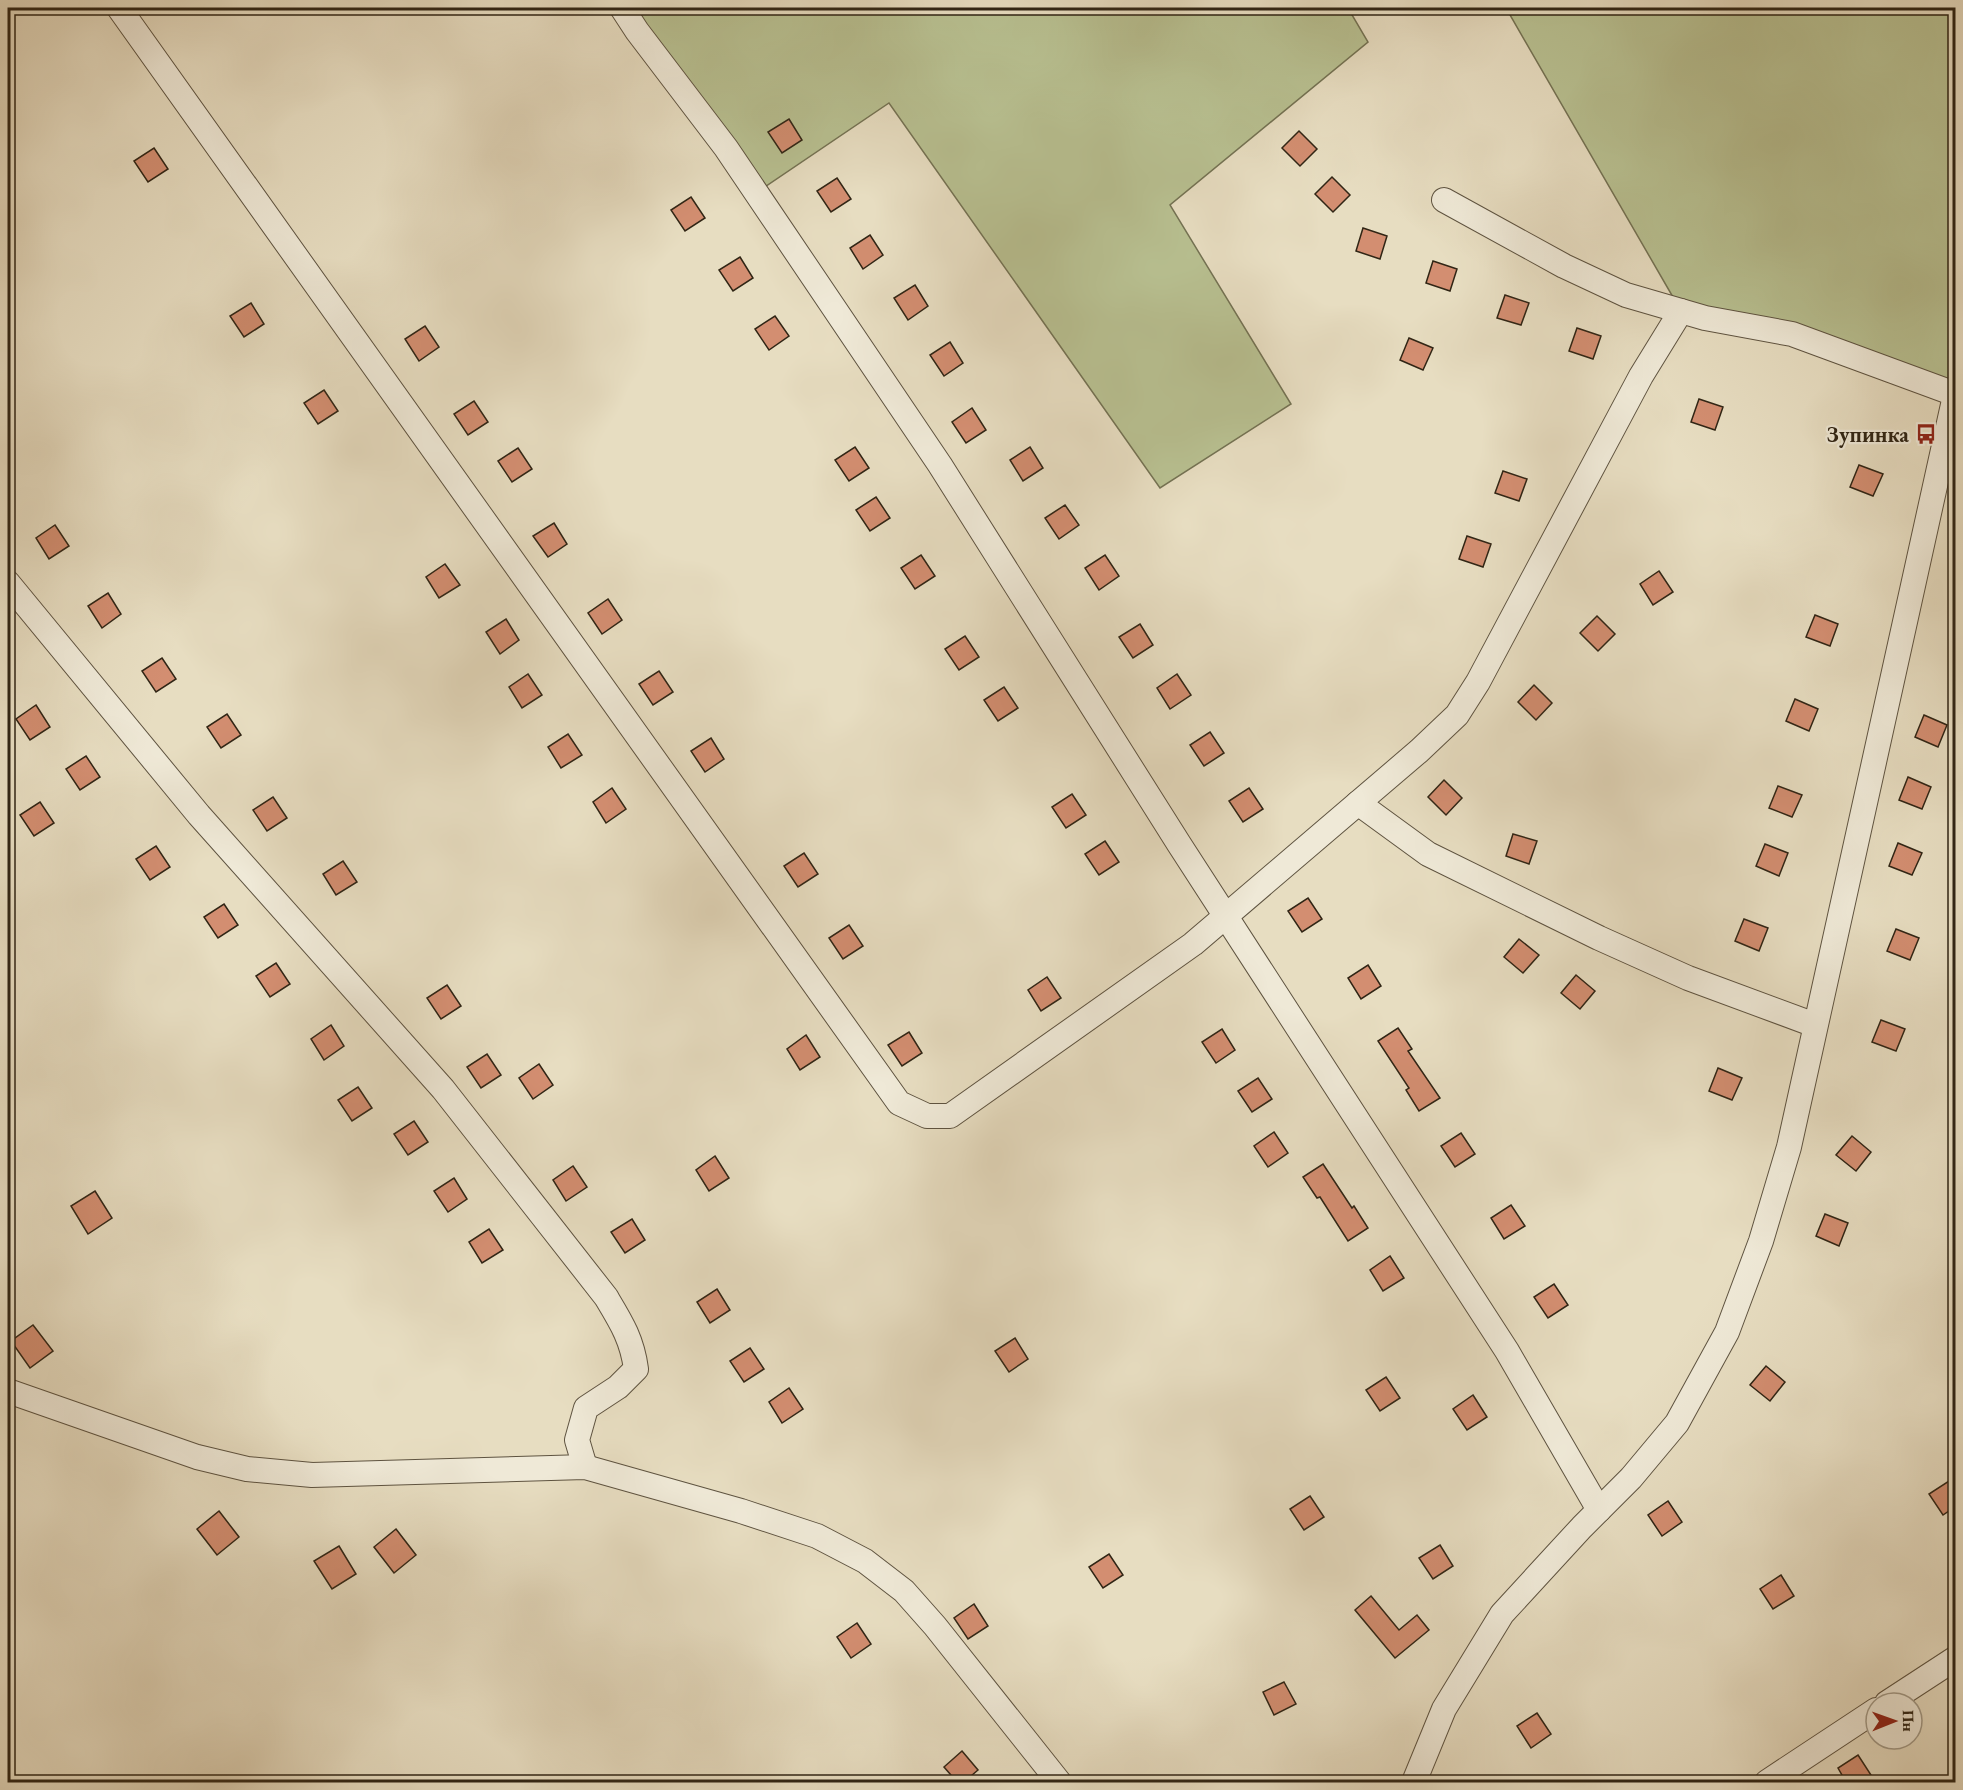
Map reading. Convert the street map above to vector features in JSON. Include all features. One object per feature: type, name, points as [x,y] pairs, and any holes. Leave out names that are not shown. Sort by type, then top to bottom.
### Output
[{"type":"street","points":[[119,8],[899,1103],[927,1116],[950,1116],[1193,944],[1457,715],[1478,682],[1641,375],[1681,311]]},
{"type":"street","points":[[622,8],[726,148],[940,465],[1225,916],[1508,1352],[1599,1510]]},
{"type":"street","points":[[1414,1782],[1444,1709],[1502,1614],[1631,1478],[1677,1423],[1727,1332],[1761,1241],[1789,1147],[1815,1025],[1947,473],[1955,392],[1792,334],[1705,318],[1626,295],[1564,266],[1444,200]]},
{"type":"street","points":[[8,583],[199,815],[443,1089],[606,1297],[633,1347],[636,1369],[618,1387],[586,1408],[577,1440],[585,1467]]},
{"type":"street","points":[[1358,802],[1428,854],[1588,933],[1688,978],[1815,1025]]},
{"type":"street","points":[[8,1391],[197,1457],[247,1469],[312,1475],[585,1467],[741,1511],[817,1536],[865,1561],[904,1591],[935,1626],[1059,1782]]},
{"type":"street","points":[[1905,1691],[1956,1658]]},
{"type":"street","points":[[1767,1782],[1864,1718]]},
{"type":"green space","points":[[622,8],[1348,8],[1368,42],[1170,205],[1291,404],[1160,488],[889,103],[756,193]]},
{"type":"green space","points":[[1506,8],[1955,8],[1956,391],[1681,311]]},
{"type":"building","points":[[789,119],[802,140],[782,153],[768,132]]},
{"type":"building","points":[[1299,131],[1317,149],[1300,166],[1282,148]]},
{"type":"building","points":[[154,148],[168,169],[148,182],[134,161]]},
{"type":"building","points":[[1332,177],[1350,195],[1333,212],[1315,194]]},
{"type":"building","points":[[837,178],[851,199],[831,212],[817,191]]},
{"type":"building","points":[[691,197],[705,218],[685,231],[671,210]]},
{"type":"building","points":[[1363,228],[1387,236],[1380,259],[1356,251]]},
{"type":"building","points":[[870,235],[883,255],[863,269],[850,248]]},
{"type":"building","points":[[740,257],[753,278],[733,291],[719,270]]},
{"type":"building","points":[[1433,261],[1457,269],[1450,291],[1426,283]]},
{"type":"building","points":[[915,285],[928,306],[908,320],[894,298]]},
{"type":"building","points":[[1505,295],[1529,303],[1521,325],[1497,318]]},
{"type":"building","points":[[251,303],[264,324],[244,337],[230,316]]},
{"type":"building","points":[[775,316],[789,336],[769,350],[755,329]]},
{"type":"building","points":[[425,326],[439,347],[419,361],[405,339]]},
{"type":"building","points":[[1577,328],[1601,336],[1593,359],[1569,351]]},
{"type":"building","points":[[1409,338],[1433,348],[1423,370],[1400,360]]},
{"type":"building","points":[[950,342],[963,363],[944,376],[930,355]]},
{"type":"building","points":[[324,390],[338,411],[318,424],[304,403]]},
{"type":"building","points":[[1699,399],[1723,407],[1715,430],[1691,422]]},
{"type":"building","points":[[474,401],[488,422],[468,435],[454,414]]},
{"type":"building","points":[[972,408],[986,430],[966,443],[952,422]]},
{"type":"building","points":[[855,447],[869,468],[849,481],[835,460]]},
{"type":"building","points":[[1030,447],[1043,468],[1023,481],[1010,460]]},
{"type":"building","points":[[518,448],[532,469],[512,482],[498,461]]},
{"type":"building","points":[[1859,465],[1883,474],[1873,496],[1850,487]]},
{"type":"building","points":[[1503,471],[1527,479],[1519,501],[1495,493]]},
{"type":"building","points":[[876,497],[890,518],[870,531],[856,510]]},
{"type":"building","points":[[1065,505],[1079,525],[1059,539],[1045,518]]},
{"type":"building","points":[[554,523],[567,544],[548,557],[533,536]]},
{"type":"building","points":[[55,525],[69,546],[49,559],[36,538]]},
{"type":"building","points":[[1467,536],[1491,544],[1483,567],[1459,559]]},
{"type":"building","points":[[921,555],[935,576],[915,589],[901,568]]},
{"type":"building","points":[[1105,555],[1119,576],[1099,590],[1085,568]]},
{"type":"building","points":[[445,564],[460,585],[439,598],[426,577]]},
{"type":"building","points":[[1659,571],[1673,592],[1653,605],[1640,584]]},
{"type":"building","points":[[108,593],[121,614],[102,628],[88,606]]},
{"type":"building","points":[[608,599],[622,620],[602,634],[588,613]]},
{"type":"building","points":[[1815,615],[1838,624],[1830,646],[1806,637]]},
{"type":"building","points":[[1597,616],[1615,634],[1598,651],[1580,633]]},
{"type":"building","points":[[506,619],[519,640],[500,654],[486,632]]},
{"type":"building","points":[[1140,624],[1153,645],[1133,658],[1119,637]]},
{"type":"building","points":[[965,636],[979,657],[959,670],[945,649]]},
{"type":"building","points":[[162,658],[176,679],[156,692],[142,671]]},
{"type":"building","points":[[659,671],[673,692],[653,705],[639,684]]},
{"type":"building","points":[[528,674],[542,695],[522,708],[509,687]]},
{"type":"building","points":[[1177,674],[1191,695],[1170,709],[1157,688]]},
{"type":"building","points":[[1534,685],[1552,703],[1536,720],[1518,702]]},
{"type":"building","points":[[1004,687],[1018,708],[998,721],[984,700]]},
{"type":"building","points":[[1795,699],[1818,709],[1809,731],[1786,721]]},
{"type":"building","points":[[36,705],[50,727],[30,740],[16,719]]},
{"type":"building","points":[[227,714],[241,735],[221,748],[207,727]]},
{"type":"building","points":[[1924,715],[1947,725],[1938,747],[1915,737]]},
{"type":"building","points":[[1210,732],[1224,753],[1204,766],[1190,745]]},
{"type":"building","points":[[568,734],[582,755],[561,768],[548,747]]},
{"type":"building","points":[[711,738],[724,759],[705,772],[691,751]]},
{"type":"building","points":[[86,756],[100,777],[80,790],[66,769]]},
{"type":"building","points":[[1908,777],[1931,787],[1922,809],[1899,800]]},
{"type":"building","points":[[1444,780],[1462,798],[1446,815],[1428,797]]},
{"type":"building","points":[[1778,786],[1802,795],[1792,817],[1769,808]]},
{"type":"building","points":[[612,788],[626,809],[606,823],[593,802]]},
{"type":"building","points":[[1249,788],[1263,809],[1243,822],[1229,801]]},
{"type":"building","points":[[1072,794],[1086,815],[1066,828],[1052,807]]},
{"type":"building","points":[[273,797],[287,818],[267,831],[253,810]]},
{"type":"building","points":[[40,802],[54,823],[34,836],[20,815]]},
{"type":"building","points":[[1513,834],[1537,841],[1529,864],[1506,856]]},
{"type":"building","points":[[1105,841],[1119,862],[1099,875],[1085,854]]},
{"type":"building","points":[[1898,843],[1922,853],[1912,875],[1889,866]]},
{"type":"building","points":[[1765,844],[1788,853],[1779,876],[1756,866]]},
{"type":"building","points":[[156,846],[170,867],[150,880],[136,859]]},
{"type":"building","points":[[804,853],[818,874],[798,887],[784,866]]},
{"type":"building","points":[[343,861],[357,882],[336,895],[323,874]]},
{"type":"building","points":[[1308,898],[1322,919],[1302,932],[1288,911]]},
{"type":"building","points":[[224,904],[238,925],[218,938],[204,917]]},
{"type":"building","points":[[1744,919],[1768,928],[1759,951],[1735,941]]},
{"type":"building","points":[[849,925],[863,946],[843,959],[829,938]]},
{"type":"building","points":[[1896,929],[1919,938],[1910,960],[1887,951]]},
{"type":"building","points":[[1519,939],[1539,955],[1523,973],[1504,957]]},
{"type":"building","points":[[276,963],[290,984],[270,997],[256,976]]},
{"type":"building","points":[[1368,965],[1381,986],[1361,999],[1348,978]]},
{"type":"building","points":[[1576,975],[1595,991],[1580,1009],[1561,993]]},
{"type":"building","points":[[1047,977],[1061,998],[1041,1011],[1028,990]]},
{"type":"building","points":[[447,985],[461,1006],[441,1019],[427,998]]},
{"type":"building","points":[[1881,1020],[1905,1029],[1896,1051],[1872,1042]]},
{"type":"building","points":[[331,1025],[344,1046],[324,1060],[311,1039]]},
{"type":"building","points":[[1398,1028],[1412,1049],[1408,1051],[1440,1098],[1419,1111],[1406,1090],[1409,1088],[1378,1041]]},
{"type":"building","points":[[1222,1029],[1235,1050],[1216,1063],[1202,1042]]},
{"type":"building","points":[[909,1032],[922,1053],[902,1066],[888,1045]]},
{"type":"building","points":[[806,1035],[820,1057],[800,1070],[787,1049]]},
{"type":"building","points":[[487,1054],[501,1075],[481,1088],[467,1067]]},
{"type":"building","points":[[539,1064],[553,1085],[533,1099],[519,1078]]},
{"type":"building","points":[[1718,1068],[1742,1078],[1732,1100],[1709,1091]]},
{"type":"building","points":[[1258,1078],[1272,1099],[1252,1112],[1238,1091]]},
{"type":"building","points":[[358,1087],[372,1108],[352,1121],[338,1100]]},
{"type":"building","points":[[414,1121],[428,1142],[408,1155],[394,1134]]},
{"type":"building","points":[[1274,1132],[1288,1153],[1268,1167],[1254,1146]]},
{"type":"building","points":[[1461,1133],[1475,1154],[1455,1167],[1441,1146]]},
{"type":"building","points":[[1852,1136],[1871,1152],[1856,1171],[1836,1155]]},
{"type":"building","points":[[715,1156],[729,1178],[709,1191],[696,1170]]},
{"type":"building","points":[[1323,1164],[1368,1228],[1348,1241],[1320,1197],[1317,1198],[1303,1177]]},
{"type":"building","points":[[573,1166],[587,1187],[566,1201],[553,1180]]},
{"type":"building","points":[[454,1178],[467,1199],[448,1212],[434,1191]]},
{"type":"building","points":[[95,1191],[112,1218],[88,1234],[71,1206]]},
{"type":"building","points":[[1511,1205],[1525,1226],[1504,1239],[1491,1218]]},
{"type":"building","points":[[1825,1214],[1848,1223],[1839,1246],[1816,1236]]},
{"type":"building","points":[[632,1219],[645,1240],[625,1253],[611,1232]]},
{"type":"building","points":[[489,1229],[503,1250],[482,1263],[469,1242]]},
{"type":"building","points":[[1390,1256],[1404,1278],[1383,1291],[1370,1270]]},
{"type":"building","points":[[1554,1284],[1568,1305],[1548,1318],[1534,1297]]},
{"type":"building","points":[[717,1289],[730,1310],[710,1323],[697,1302]]},
{"type":"building","points":[[33,1325],[53,1351],[30,1368],[11,1341]]},
{"type":"building","points":[[1015,1338],[1028,1359],[1009,1372],[995,1351]]},
{"type":"building","points":[[750,1348],[764,1369],[744,1382],[730,1361]]},
{"type":"building","points":[[1766,1366],[1785,1382],[1770,1401],[1750,1385]]},
{"type":"building","points":[[1386,1377],[1400,1398],[1380,1411],[1366,1390]]},
{"type":"building","points":[[789,1388],[803,1409],[782,1423],[769,1402]]},
{"type":"building","points":[[1473,1395],[1487,1417],[1467,1430],[1453,1409]]},
{"type":"building","points":[[1949,1481],[1956,1491],[1956,1506],[1943,1515],[1929,1494]]},
{"type":"building","points":[[1310,1496],[1324,1517],[1304,1530],[1290,1509]]},
{"type":"building","points":[[1668,1501],[1682,1522],[1662,1536],[1648,1515]]},
{"type":"building","points":[[219,1511],[239,1537],[217,1555],[197,1529]]},
{"type":"building","points":[[396,1529],[416,1555],[394,1573],[374,1547]]},
{"type":"building","points":[[1440,1545],[1453,1566],[1433,1579],[1419,1558]]},
{"type":"building","points":[[339,1546],[356,1574],[332,1589],[314,1561]]},
{"type":"building","points":[[1109,1554],[1123,1575],[1103,1588],[1089,1567]]},
{"type":"building","points":[[1781,1575],[1794,1596],[1773,1609],[1760,1589]]},
{"type":"building","points":[[1371,1596],[1399,1630],[1417,1615],[1429,1630],[1395,1658],[1355,1610]]},
{"type":"building","points":[[974,1604],[988,1626],[968,1639],[954,1618]]},
{"type":"building","points":[[857,1623],[871,1644],[851,1658],[837,1637]]},
{"type":"building","points":[[1284,1682],[1296,1704],[1274,1715],[1263,1692]]},
{"type":"building","points":[[1537,1713],[1551,1734],[1531,1748],[1517,1726]]},
{"type":"building","points":[[962,1751],[978,1770],[964,1782],[957,1782],[944,1767]]},
{"type":"building","points":[[1858,1755],[1871,1775],[1860,1782],[1846,1782],[1838,1768]]},
{"type":"place","name":"Зупинка","points":[[1926,434]]}]
